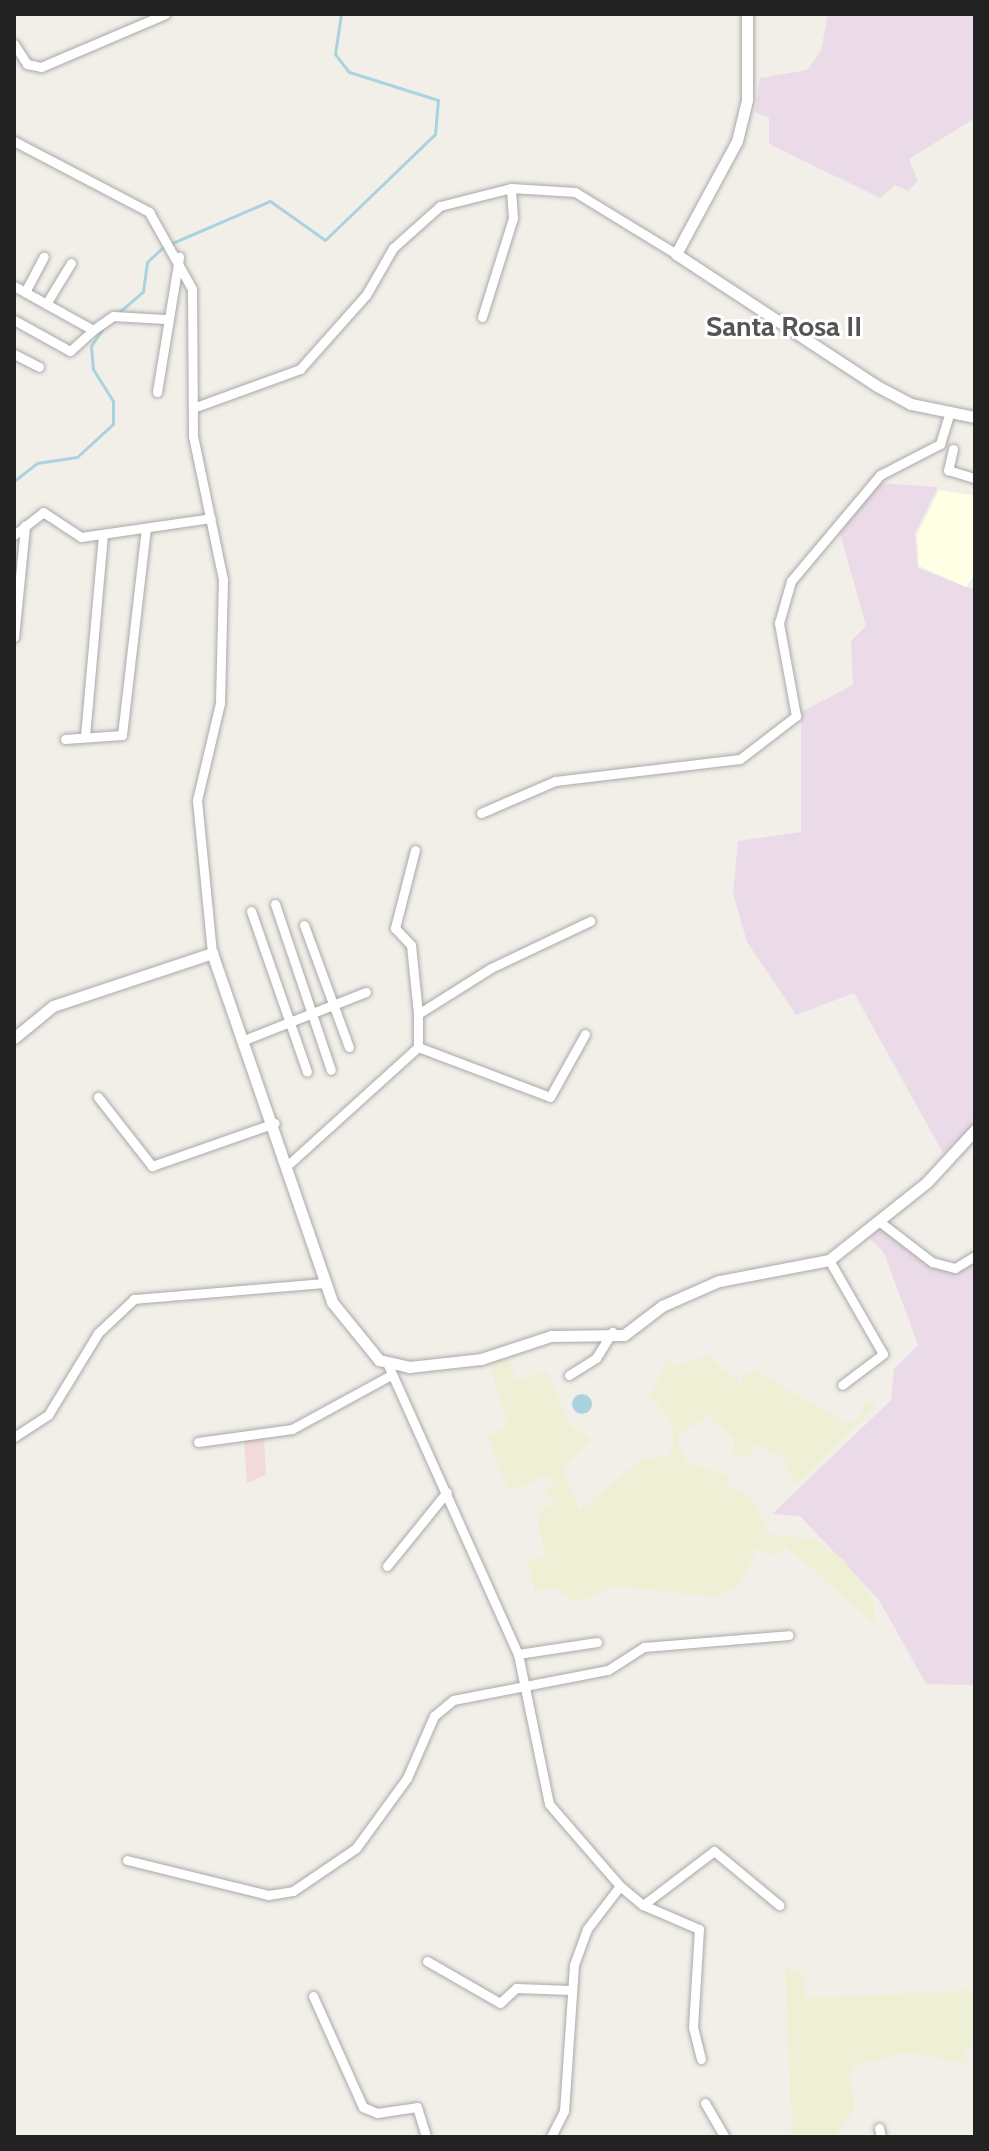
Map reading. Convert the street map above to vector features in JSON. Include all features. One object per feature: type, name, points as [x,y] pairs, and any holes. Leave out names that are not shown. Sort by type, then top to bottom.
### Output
[{"type":"street","points":[[14,44],[27,64],[41,67],[165,14]]},
{"type":"street","points":[[676,254],[737,141],[747,100],[747,14]]},
{"type":"street","points":[[14,141],[149,212],[177,252],[194,311],[193,408],[223,579],[220,703],[197,821],[212,953],[290,1163],[325,1283],[347,1323],[389,1370],[518,1654],[522,1683],[556,1820],[620,1886],[643,1905],[699,1929],[693,2027],[701,2059]]},
{"type":"street","points":[[482,317],[513,218],[511,188]]},
{"type":"street","points":[[193,408],[300,369],[340,328],[420,220],[440,206],[511,188],[599,201],[877,386],[949,415],[975,417]]},
{"type":"street","points":[[157,392],[165,319],[177,252]]},
{"type":"street","points":[[25,292],[44,257]]},
{"type":"street","points":[[46,304],[71,263]]},
{"type":"street","points":[[14,286],[96,327]]},
{"type":"street","points":[[14,320],[70,351],[96,327],[125,316],[165,319]]},
{"type":"street","points":[[14,354],[39,367]]},
{"type":"street","points":[[481,813],[555,781],[740,759],[796,716],[779,623],[791,581],[880,475],[940,444],[949,415]]},
{"type":"street","points":[[953,449],[948,470],[975,478]]},
{"type":"street","points":[[14,535],[49,512],[81,537],[211,518]]},
{"type":"street","points":[[14,637],[25,526]]},
{"type":"street","points":[[65,739],[122,735],[146,528]]},
{"type":"street","points":[[85,736],[103,535]]},
{"type":"street","points":[[290,1163],[418,1047],[411,945],[395,928],[415,850]]},
{"type":"street","points":[[275,904],[308,1015],[331,1070]]},
{"type":"street","points":[[251,911],[307,1072]]},
{"type":"street","points":[[418,1014],[491,968],[590,921]]},
{"type":"street","points":[[304,925],[349,1047]]},
{"type":"street","points":[[14,1038],[53,1006],[212,953]]},
{"type":"street","points":[[244,1040],[366,992]]},
{"type":"street","points":[[418,1047],[550,1097],[585,1034]]},
{"type":"street","points":[[98,1097],[152,1166],[275,1123]]},
{"type":"street","points":[[198,1442],[292,1429],[389,1370],[447,1364],[551,1336],[630,1333],[662,1306],[719,1281],[829,1260],[880,1222],[975,1130]]},
{"type":"street","points":[[880,1222],[932,1262],[955,1268],[975,1256]]},
{"type":"street","points":[[829,1260],[883,1354],[842,1385]]},
{"type":"street","points":[[14,1437],[48,1415],[98,1333],[134,1299],[325,1283]]},
{"type":"street","points":[[569,1375],[596,1358],[612,1332]]},
{"type":"street","points":[[387,1566],[447,1492]]},
{"type":"street","points":[[127,1860],[268,1895],[293,1891],[356,1848],[407,1778],[434,1716],[453,1700],[522,1683],[608,1670],[644,1647],[789,1635]]},
{"type":"street","points":[[518,1654],[597,1642]]},
{"type":"street","points":[[643,1905],[714,1851],[779,1905]]},
{"type":"street","points":[[551,2137],[564,2111],[570,1990],[587,1929],[620,1886]]},
{"type":"street","points":[[427,1961],[500,2003],[516,1988],[570,1990]]},
{"type":"street","points":[[313,1996],[363,2107],[377,2113],[417,2107],[426,2137]]},
{"type":"street","points":[[705,2103],[725,2137]]},
{"type":"shaded area","points":[[828,14],[975,14],[975,118],[909,159],[918,181],[908,191],[895,185],[880,198],[769,144],[769,118],[755,112],[760,78],[807,70],[821,51]]},
{"type":"shaded area","points":[[877,483],[938,487],[915,533],[918,568],[975,590],[975,1124],[943,1153],[854,993],[796,1015],[747,942],[733,894],[738,841],[801,832],[801,712],[853,685],[851,641],[866,626],[840,533]]},
{"type":"shaded area","points":[[939,490],[975,496],[975,574],[966,587],[919,566],[917,535]]},
{"type":"shaded area","points":[[880,1228],[930,1266],[950,1272],[975,1263],[975,1685],[926,1684],[879,1600],[800,1516],[772,1514],[891,1400],[894,1369],[918,1345],[884,1253],[870,1238]]},
{"type":"shaded area","points":[[508,1354],[516,1380],[547,1371],[570,1425],[591,1439],[562,1470],[580,1511],[640,1460],[667,1456],[674,1445],[670,1420],[650,1395],[668,1358],[676,1366],[707,1355],[741,1384],[742,1375],[756,1371],[843,1421],[855,1422],[868,1399],[876,1406],[795,1486],[785,1459],[755,1445],[748,1456],[733,1454],[735,1439],[708,1416],[677,1437],[686,1462],[728,1475],[727,1484],[754,1501],[769,1534],[813,1539],[843,1559],[874,1602],[874,1623],[785,1546],[775,1556],[757,1548],[742,1582],[717,1597],[615,1586],[578,1602],[550,1587],[535,1592],[528,1560],[545,1556],[538,1523],[542,1508],[554,1504],[545,1488],[553,1483],[546,1476],[509,1492],[487,1437],[507,1426],[489,1363]]},
{"type":"shaded area","points":[[264,1438],[266,1475],[247,1483],[244,1440]]},
{"type":"shaded area","points":[[785,1968],[804,1974],[805,1998],[975,1990],[975,2045],[963,2051],[968,2064],[909,2052],[856,2065],[850,2076],[855,2109],[834,2137],[792,2137]]},
{"type":"water","points":[[582,1394],[589,1397],[592,1404],[589,1411],[582,1414],[575,1411],[572,1404],[575,1397]]},
{"type":"waterway","points":[[117,314],[143,291],[147,262],[163,247],[270,201],[325,240],[435,134],[438,100],[349,72],[335,54],[341,14]]},
{"type":"waterway","points":[[975,143],[975,151]]},
{"type":"waterway","points":[[14,481],[37,463],[77,457],[113,424],[113,401],[93,369],[91,346],[103,328]]},
{"type":"district","name":"Santa Rosa II","points":[[784,326]]}]
